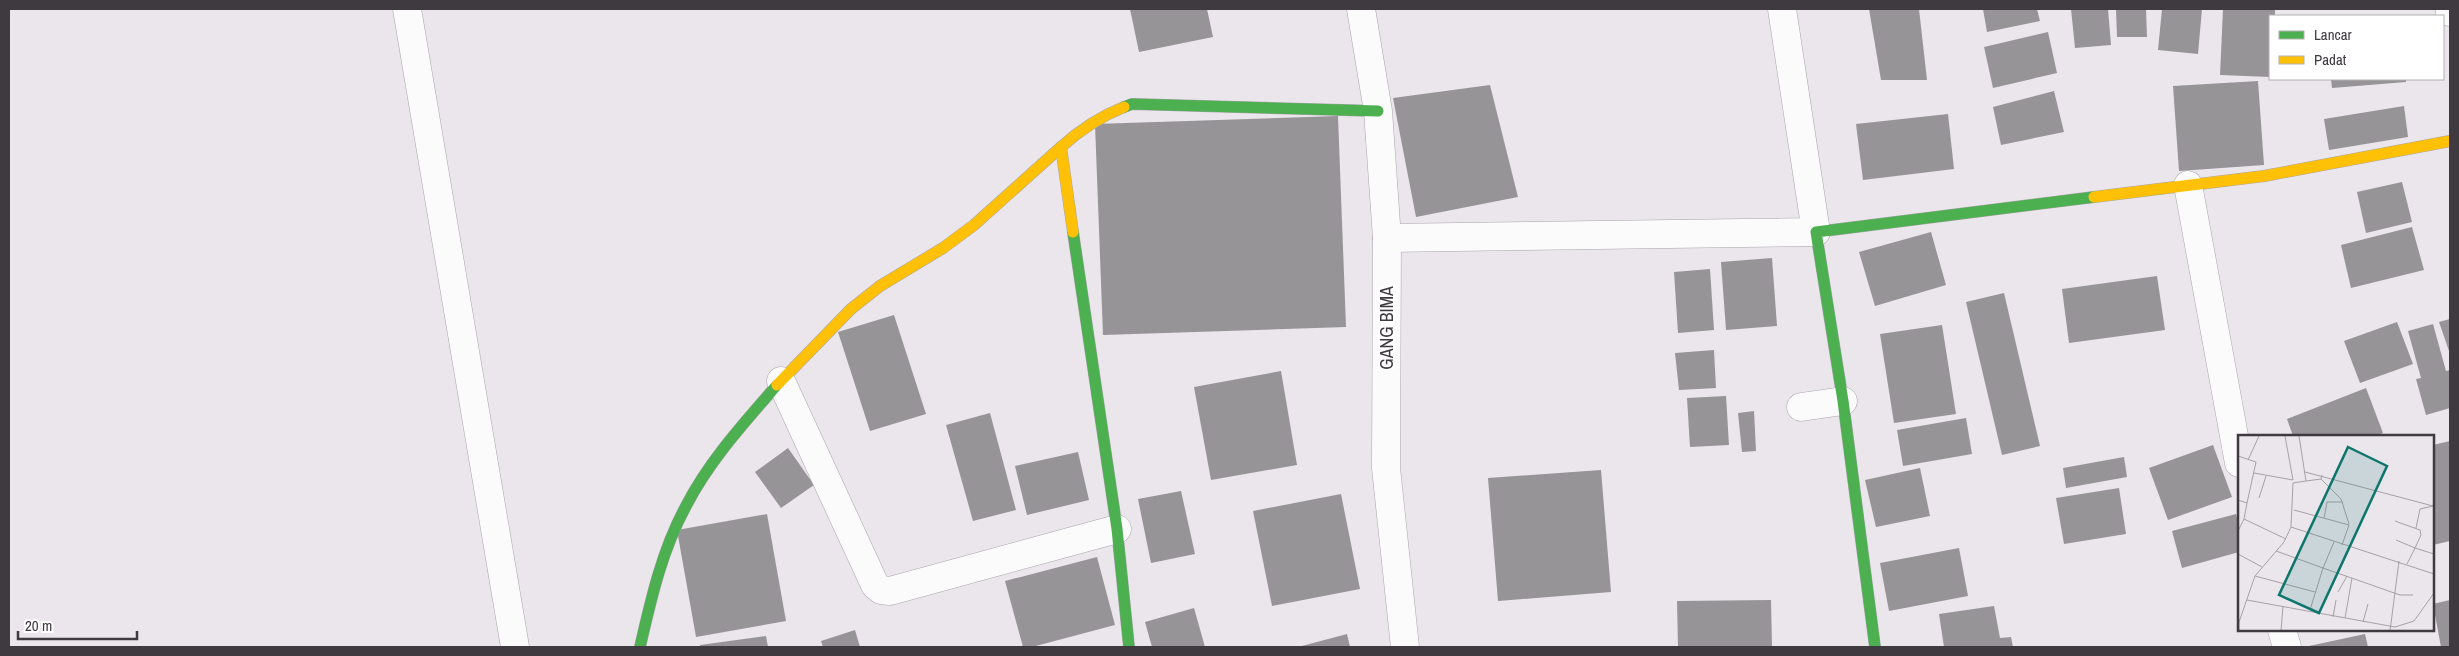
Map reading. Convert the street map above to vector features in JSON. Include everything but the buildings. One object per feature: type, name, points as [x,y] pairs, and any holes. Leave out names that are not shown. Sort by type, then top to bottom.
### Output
[{"type":"street","points":[[407,9],[515,647]]},
{"type":"street","name":"GANG BIMA","points":[[1361,9],[1378,111],[1387,238],[1386,468],[1405,647]]},
{"type":"street","points":[[1782,9],[1843,401],[1875,647]]},
{"type":"street","points":[[640,647],[656,578],[676,526],[700,483],[745,421],[831,328],[861,300],[901,272],[943,248],[993,212],[1078,131],[1099,116],[1132,104],[1378,111]]},
{"type":"street","points":[[1387,238],[1816,232],[2264,176],[2450,141]]},
{"type":"street","points":[[1060,147],[1117,529],[1129,647]]},
{"type":"street","points":[[2188,185],[2238,458]]},
{"type":"street","points":[[781,382],[875,585],[881,590],[890,591],[1117,529]]},
{"type":"street","points":[[1801,407],[1843,401]]},
{"type":"street","points":[[2282,631],[2287,647]]},
{"type":"traffic: fast","points":[[1124,107],[1132,104],[1378,111]]},
{"type":"traffic: fast","points":[[1875,647],[1843,401],[1816,232],[2094,197]]},
{"type":"traffic: fast","points":[[1073,232],[1117,529],[1129,647]]},
{"type":"traffic: fast","points":[[640,647],[664,557],[686,506],[716,458],[777,385]]},
{"type":"traffic: slow","points":[[1073,232],[1061,147],[1091,124],[1124,107]]},
{"type":"traffic: slow","points":[[2094,197],[2264,176],[2450,141]]},
{"type":"traffic: slow","points":[[777,385],[851,309],[880,286],[943,248],[974,225],[1061,147]]}]
